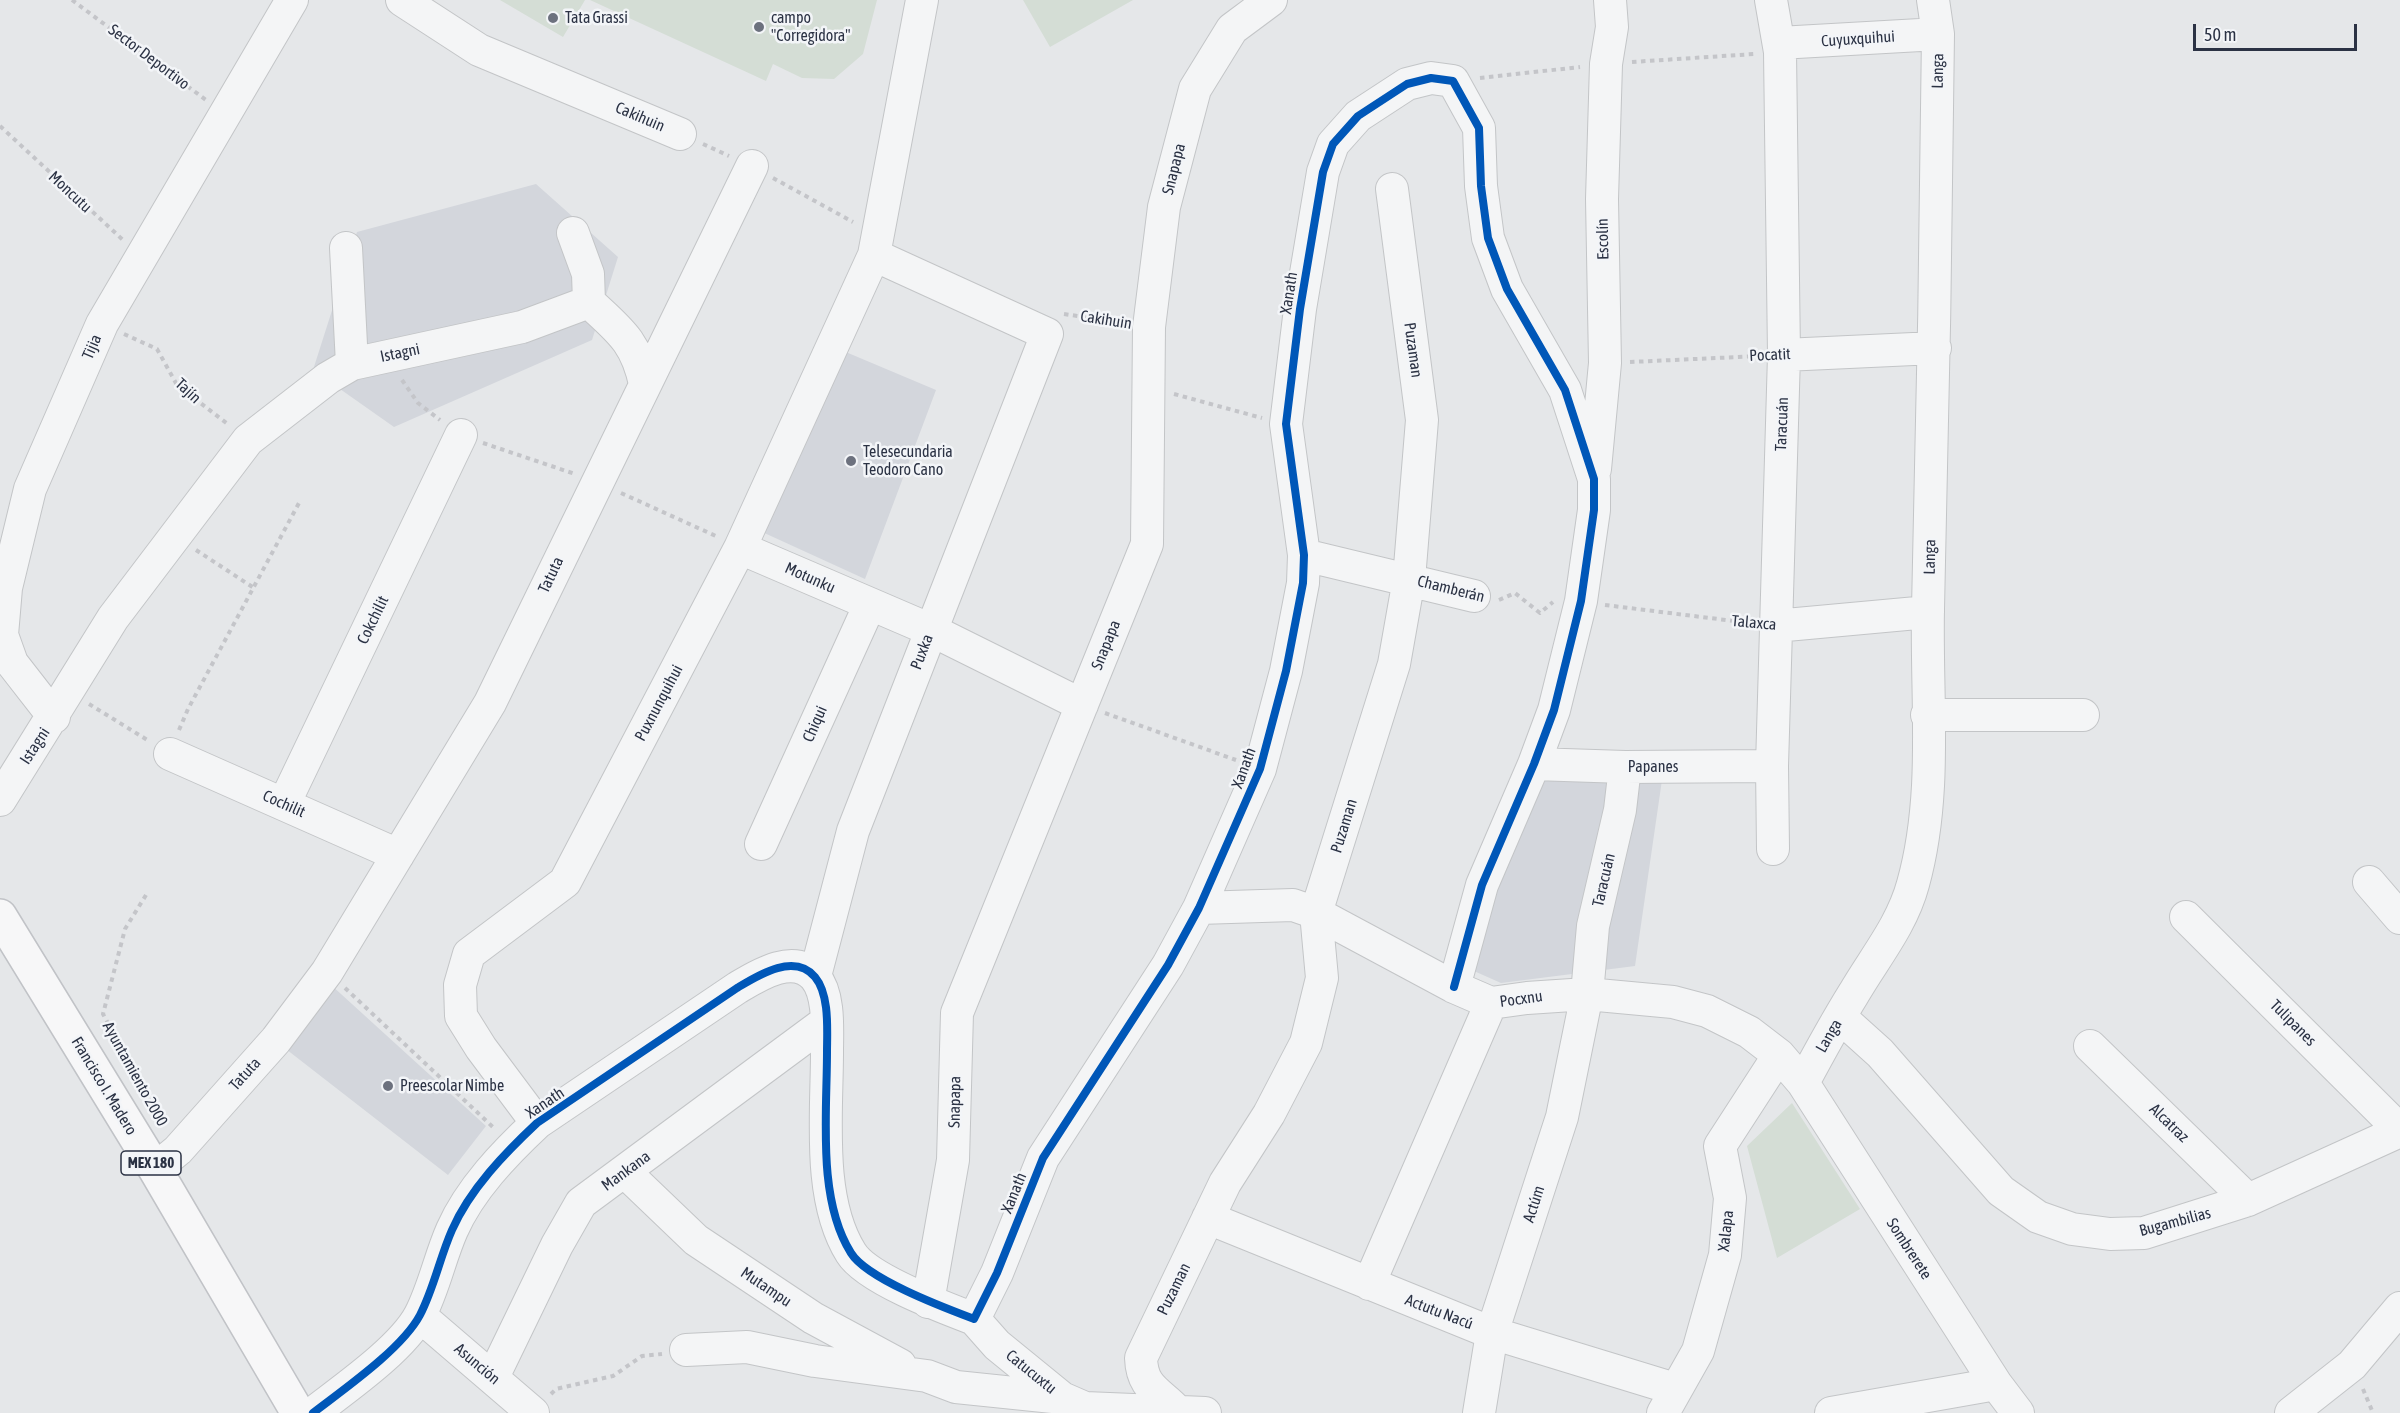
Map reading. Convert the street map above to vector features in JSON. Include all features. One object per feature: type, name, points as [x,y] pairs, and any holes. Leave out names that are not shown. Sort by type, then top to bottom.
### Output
[{"type":"main road","name":"Francisco I. Madero","points":[[0,916],[166,1160],[298,1413]]},
{"type":"street","name":"Tijia","points":[[62,704],[12,663],[2,635],[6,588],[30,489],[102,324],[292,0]]},
{"type":"street","name":"Cakihuin","points":[[402,0],[479,50],[680,134]]},
{"type":"street","name":"Puxnunquihui","points":[[537,1123],[481,1048],[461,1016],[460,985],[469,954],[565,882],[740,548],[876,246],[922,0]]},
{"type":"street","name":"Snapapa","points":[[928,1302],[953,1160],[957,1013],[1147,544],[1149,327],[1164,207],[1195,88],[1232,29],[1271,0]]},
{"type":"street","name":"Escolín","points":[[1594,479],[1605,363],[1602,199],[1606,64],[1612,27],[1610,0]]},
{"type":"street","name":"Taracuán","points":[[1771,0],[1779,43],[1784,355],[1775,626],[1773,849]]},
{"type":"street","name":"Langa","points":[[1803,1083],[1840,1017],[1904,913],[1914,883],[1923,835],[1929,770],[1928,612],[1935,348],[1938,34],[1933,0]]},
{"type":"street","name":"Cuyuxquihui","points":[[1779,43],[1938,34]]},
{"type":"street","name":"Xanath","points":[[975,1318],[997,1273],[1042,1158],[1168,965],[1199,908],[1260,769],[1286,671],[1303,583],[1304,555],[1286,424],[1300,309],[1323,172],[1333,144],[1358,116],[1407,84],[1431,78],[1453,81],[1479,128],[1481,186],[1488,238],[1507,289],[1565,390],[1594,479],[1594,510],[1579,611],[1554,710],[1534,764],[1482,885],[1454,987]]},
{"type":"street","name":"Tatuta","points":[[166,1160],[276,1040],[327,972],[490,703],[596,481],[752,166]]},
{"type":"street","name":"Puzaman","points":[[1191,1412],[1148,1385],[1141,1373],[1141,1358],[1225,1184],[1269,1114],[1306,1043],[1322,978],[1316,913],[1394,664],[1409,579],[1422,420],[1392,189]]},
{"type":"street","points":[[573,233],[588,274],[589,302],[630,341],[641,363],[645,384]]},
{"type":"street","points":[[876,246],[1047,334]]},
{"type":"street","points":[[346,248],[352,364]]},
{"type":"street","name":"Istagni","points":[[0,800],[62,704],[113,618],[248,440],[328,378],[352,364],[384,355],[522,327],[589,302]]},
{"type":"street","name":"Puxka","points":[[814,976],[853,831],[1047,334]]},
{"type":"street","name":"Pocatit","points":[[1784,355],[1935,348]]},
{"type":"street","name":"Cokchilit","points":[[284,804],[461,435]]},
{"type":"street","name":"Motunku","points":[[740,548],[931,630],[1082,705]]},
{"type":"street","name":"Chamberán","points":[[1304,555],[1474,596]]},
{"type":"street","name":"Chiqui","points":[[761,844],[870,604]]},
{"type":"street","name":"Talaxca","points":[[1775,626],[1928,612]]},
{"type":"street","points":[[1927,716],[2083,715]]},
{"type":"street","name":"Cochilit","points":[[170,754],[398,855]]},
{"type":"street","name":"Papanes","points":[[1534,764],[1625,768],[1772,766]]},
{"type":"street","name":"Taracuán","points":[[1587,994],[1593,926],[1620,810],[1625,768]]},
{"type":"street","points":[[2368,882],[2400,918]]},
{"type":"street","name":"Pocxnu","points":[[1199,908],[1293,905],[1316,913],[1454,987],[1491,1003],[1587,994],[1673,1002],[1707,1011],[1749,1032],[1779,1055],[1803,1083]]},
{"type":"street","name":"Tulipanes","points":[[2186,917],[2400,1130]]},
{"type":"street","name":"Xanath","points":[[313,1413],[356,1380],[390,1349],[420,1316],[453,1228],[482,1183],[513,1145],[537,1123],[737,988],[769,970],[795,966],[814,976]]},
{"type":"street","points":[[814,976],[821,989],[827,1021],[827,1171],[838,1226],[852,1255],[875,1272],[928,1302],[975,1318]]},
{"type":"street","name":"Actúm","points":[[1479,1413],[1492,1333],[1562,1117],[1587,994]]},
{"type":"street","points":[[1369,1284],[1491,1003]]},
{"type":"street","name":"Bugambilias","points":[[1840,1017],[1880,1053],[2001,1191],[2038,1217],[2072,1229],[2110,1234],[2144,1233],[2248,1200],[2400,1130]]},
{"type":"street","name":"Mankana","points":[[493,1377],[556,1245],[581,1203],[827,1021]]},
{"type":"street","name":"Alcatraz","points":[[2090,1046],[2248,1200]]},
{"type":"street","name":"Xalapa","points":[[1669,1401],[1698,1351],[1725,1255],[1730,1198],[1720,1146],[1779,1055]]},
{"type":"street","name":"Sombrerete","points":[[1803,1083],[1996,1384],[2018,1413]]},
{"type":"street","name":"Mutampu","points":[[625,1172],[696,1240],[782,1298],[895,1363],[956,1387],[1077,1406]]},
{"type":"street","name":"Actutu Nacú","points":[[1208,1218],[1492,1333],[1669,1401]]},
{"type":"street","points":[[2291,1413],[2352,1365],[2400,1308]]},
{"type":"street","name":"Asunción","points":[[420,1316],[493,1377],[541,1405]]},
{"type":"street","name":"Catucuxtu","points":[[975,1318],[997,1345],[1077,1406]]},
{"type":"street","name":"Mutampu","points":[[686,1350],[747,1347],[814,1361],[927,1376]]},
{"type":"street","points":[[1831,1413],[1996,1384]]},
{"type":"street","points":[[1077,1406],[1191,1412]]},
{"type":"path","points":[[384,355],[418,404],[461,435],[596,481],[740,548]]},
{"type":"path","points":[[1147,387],[1286,424]]},
{"type":"path","points":[[62,704],[170,754],[188,709],[299,503]]},
{"type":"path","points":[[175,536],[254,588]]},
{"type":"path","points":[[1082,705],[1260,769]]},
{"type":"path","points":[[327,972],[513,1145]]},
{"type":"path","points":[[541,1405],[556,1389],[613,1376],[642,1356],[686,1350]]},
{"type":"shaded area","name":"Tata Grassi","points":[[500,0],[585,0],[563,37]]},
{"type":"shaded area","name":"campo \"Corregidora\"","points":[[590,0],[877,0],[863,54],[834,79],[802,78],[773,64],[766,81]]},
{"type":"shaded area","points":[[1023,0],[1133,0],[1050,47]]},
{"type":"shaded area","points":[[536,184],[618,257],[592,340],[394,427],[313,370],[357,232]]},
{"type":"shaded area","name":"Telesecundaria Teodoro Cano","points":[[841,350],[936,390],[865,579],[760,531]]},
{"type":"shaded area","points":[[1540,768],[1663,773],[1635,966],[1501,983],[1474,971],[1473,922]]},
{"type":"shaded area","name":"Preescolar Nimbe","points":[[330,984],[486,1126],[448,1175],[282,1046]]},
{"type":"shaded area","points":[[1792,1103],[1860,1209],[1777,1258],[1747,1146]]},
{"type":"cycle path","points":[[313,1413],[371,1368],[412,1328],[425,1305],[452,1230],[468,1200],[501,1159],[537,1123],[737,988],[765,973],[786,966],[797,966],[806,970],[815,977],[823,993],[827,1024],[826,1156],[828,1182],[840,1231],[851,1253],[873,1273],[889,1282],[974,1319],[997,1273],[1043,1158],[1168,965],[1199,908],[1260,769],[1286,671],[1303,583],[1304,555],[1286,424],[1300,309],[1323,172],[1333,144],[1358,116],[1407,84],[1431,78],[1453,81],[1479,128],[1481,186],[1488,238],[1507,289],[1565,390],[1594,479],[1594,510],[1581,601],[1554,710],[1534,764],[1482,885],[1454,987]]},
{"type":"place","name":"Tata Grassi","points":[[553,18]]},
{"type":"place","name":"campo \"Corregidora\"","points":[[759,27]]},
{"type":"place","name":"Telesecundaria Teodoro Cano","points":[[851,461]]},
{"type":"place","name":"Preescolar Nimbe","points":[[388,1086]]}]
